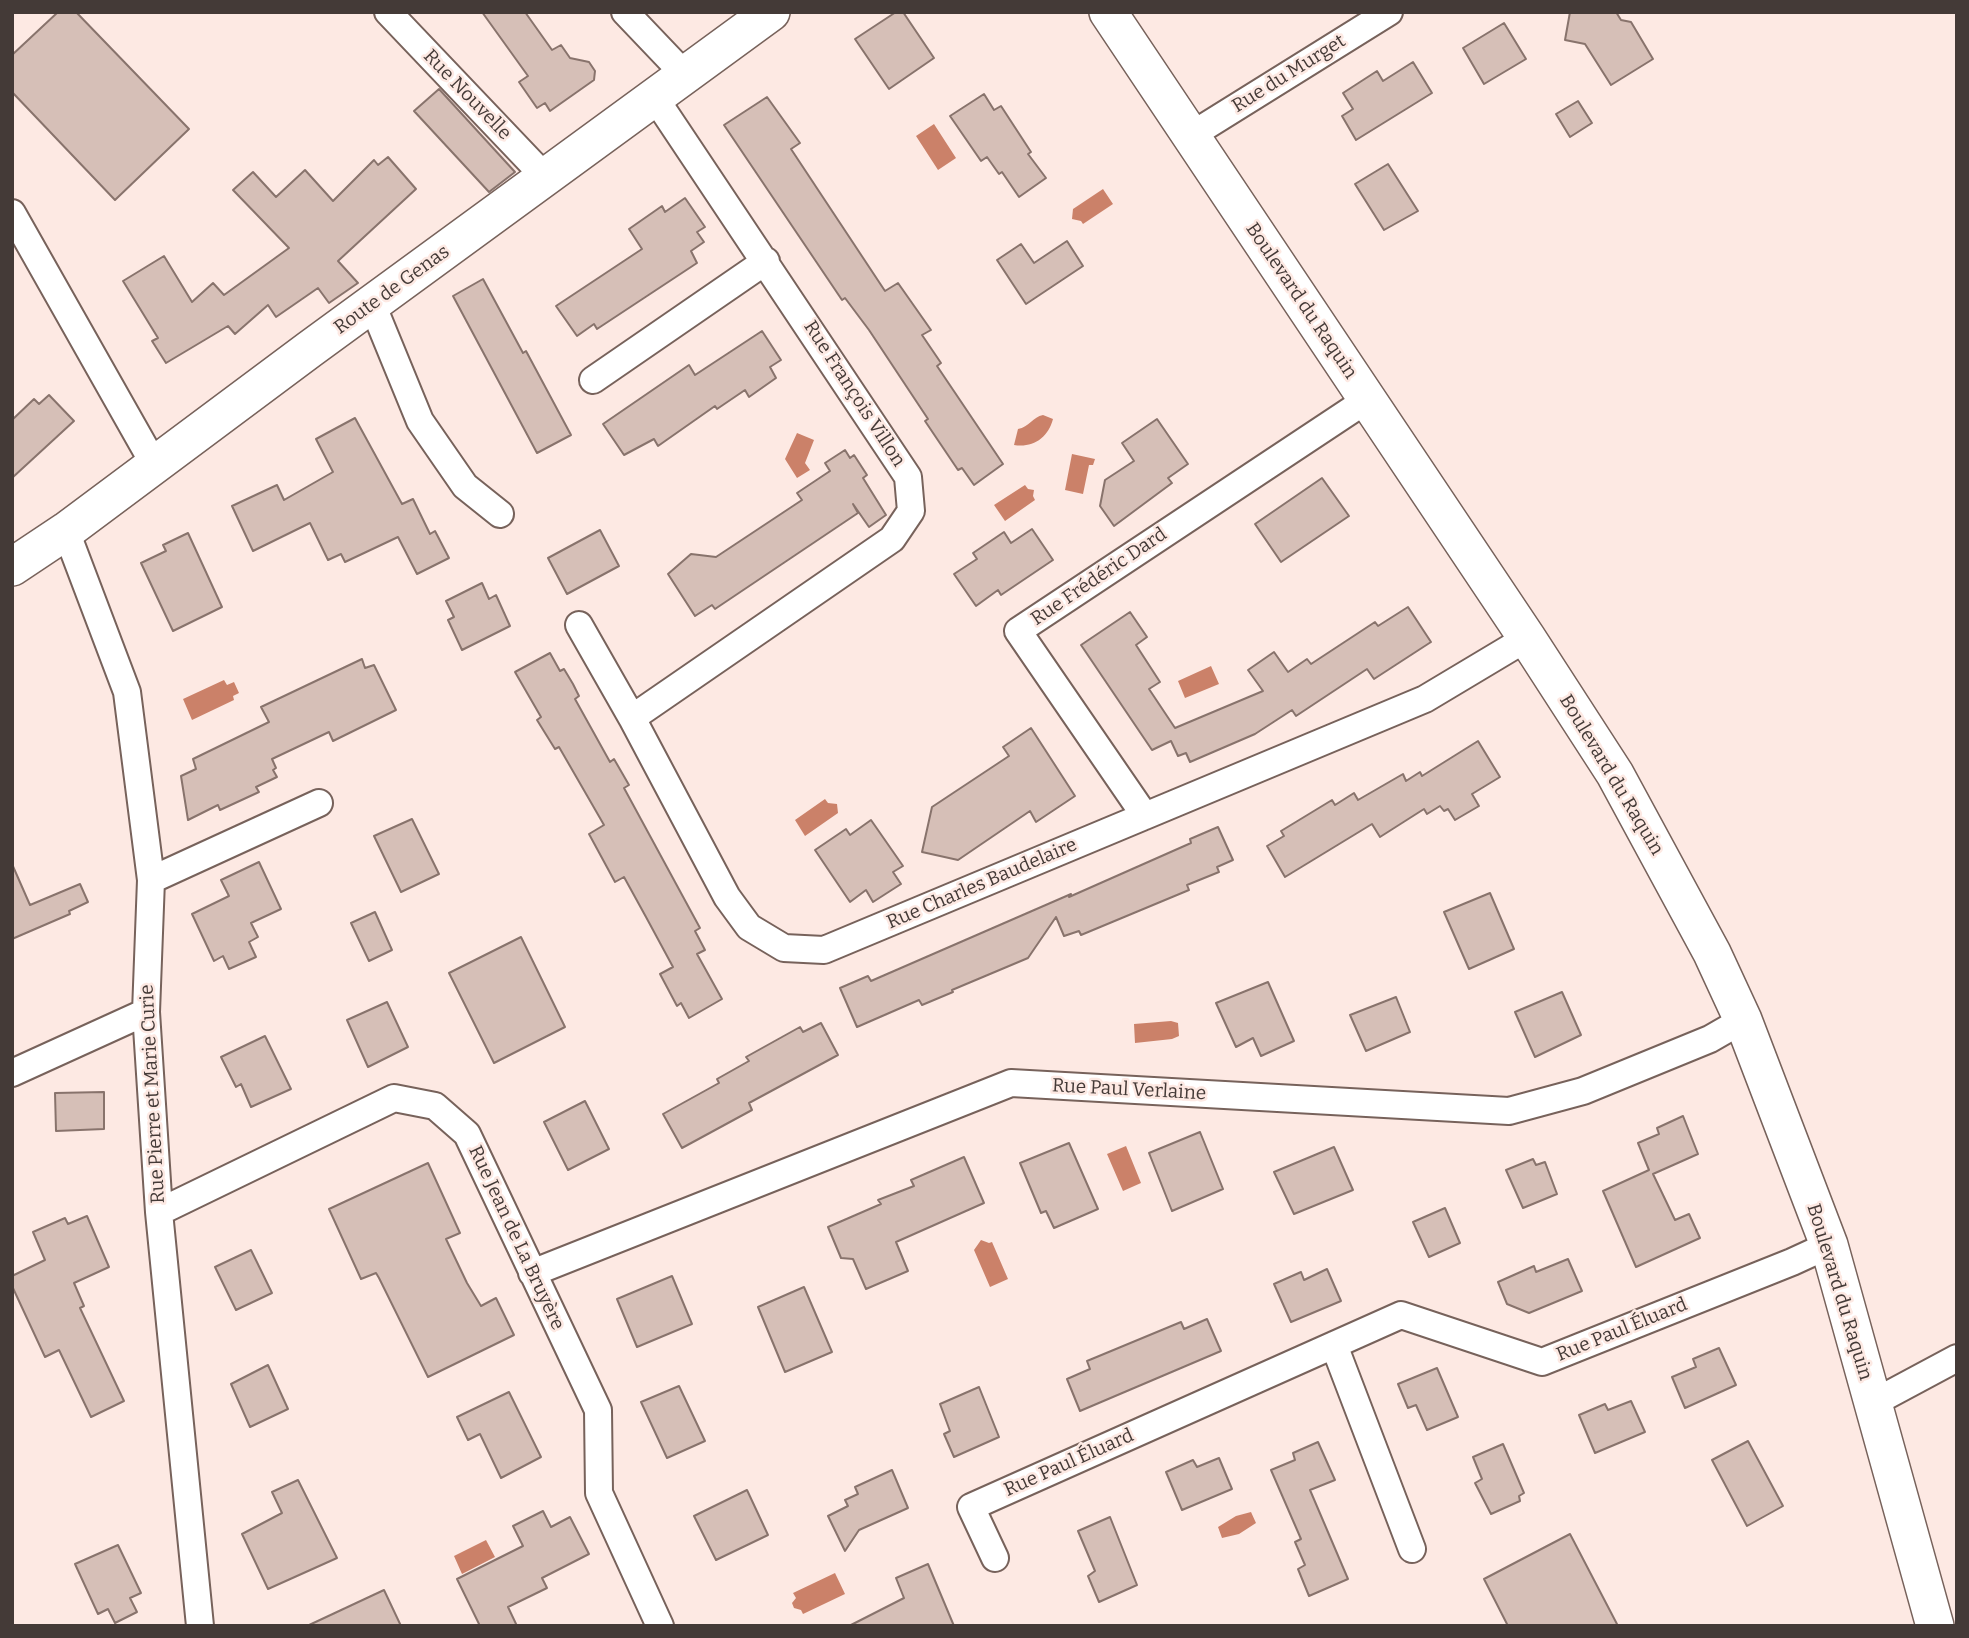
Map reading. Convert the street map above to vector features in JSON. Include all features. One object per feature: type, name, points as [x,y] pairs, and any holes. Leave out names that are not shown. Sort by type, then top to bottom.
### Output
[{"type":"street","name":"Rue Nouvelle","points":[[388,12],[546,178]]},
{"type":"street","points":[[625,12],[686,76]]},
{"type":"street","name":"Route de Genas","points":[[12,567],[66,531],[771,12]]},
{"type":"street","name":"Boulevard du Raquin","points":[[1108,12],[1615,774],[1700,931],[1743,1020],[1829,1245],[1935,1626]]},
{"type":"street","name":"Rue du Murget","points":[[1190,135],[1389,12]]},
{"type":"street","name":"Rue François Villon","points":[[632,718],[892,539],[911,511],[908,477],[655,98]]},
{"type":"street","points":[[12,213],[154,464]]},
{"type":"street","points":[[593,380],[766,261]]},
{"type":"street","points":[[372,304],[421,421],[465,486],[500,514]]},
{"type":"street","name":"Rue Frédéric Dard","points":[[1145,816],[1018,631],[1368,399]]},
{"type":"street","name":"Rue Pierre et Marie Curie","points":[[66,531],[127,692],[151,880],[146,1012],[192,1623]]},
{"type":"street","name":"Rue Charles Baudelaire","points":[[579,625],[632,718],[727,897],[749,927],[784,948],[824,950],[1425,699],[1527,638]]},
{"type":"street","points":[[151,880],[319,803]]},
{"type":"street","points":[[12,1073],[146,1012]]},
{"type":"street","name":"Rue Paul Verlaine","points":[[533,1273],[1011,1083],[1509,1111],[1583,1091],[1710,1039],[1743,1020]]},
{"type":"street","name":"Rue Jean de La Bruyère","points":[[159,1212],[394,1098],[435,1106],[467,1135],[598,1410],[599,1493],[660,1626]]},
{"type":"street","name":"Rue Paul Éluard","points":[[995,1558],[971,1507],[1401,1315],[1542,1362],[1829,1245]]},
{"type":"street","points":[[1334,1345],[1412,1549]]},
{"type":"street","points":[[1873,1403],[1957,1358]]},
{"type":"shaded area","points":[[934,124],[956,158],[938,170],[916,136]]},
{"type":"shaded area","points":[[1103,189],[1113,204],[1083,224],[1072,219],[1073,209]]},
{"type":"shaded area","points":[[1043,415],[1053,419],[1047,432],[1033,443],[1014,445],[1018,429]]},
{"type":"shaded area","points":[[797,433],[814,440],[805,463],[810,470],[797,478],[785,459]]},
{"type":"shaded area","points":[[1072,454],[1095,459],[1093,465],[1089,465],[1083,494],[1065,490]]},
{"type":"shaded area","points":[[1025,485],[1034,490],[1035,500],[1005,521],[994,505]]},
{"type":"shaded area","points":[[1211,666],[1219,684],[1185,698],[1178,681]]},
{"type":"shaded area","points":[[224,680],[227,685],[234,682],[239,693],[233,696],[234,700],[192,720],[183,699]]},
{"type":"shaded area","points":[[825,799],[828,803],[837,804],[838,813],[805,836],[795,820]]},
{"type":"shaded area","points":[[1171,1021],[1178,1023],[1179,1036],[1135,1043],[1134,1024]]},
{"type":"shaded area","points":[[1126,1146],[1141,1183],[1123,1191],[1107,1154]]},
{"type":"shaded area","points":[[981,1240],[992,1242],[1008,1279],[990,1287],[974,1250]]},
{"type":"shaded area","points":[[1251,1512],[1256,1523],[1239,1534],[1222,1538],[1218,1527],[1236,1516]]},
{"type":"shaded area","points":[[486,1540],[495,1557],[462,1574],[454,1556]]},
{"type":"shaded area","points":[[835,1573],[845,1594],[803,1614],[801,1610],[794,1608],[792,1603],[796,1598],[793,1593]]},
{"type":"building","points":[[58,12],[76,12],[189,129],[115,200],[12,92],[12,55]]},
{"type":"building","points":[[482,12],[525,12],[552,50],[561,45],[570,58],[589,62],[595,71],[594,80],[550,111],[545,103],[537,108],[519,82],[528,76]]},
{"type":"building","points":[[896,12],[903,12],[934,58],[889,89],[855,39]]},
{"type":"building","points":[[1570,12],[1616,12],[1621,20],[1631,22],[1653,59],[1611,85],[1585,44],[1565,40]]},
{"type":"building","points":[[1504,23],[1526,59],[1484,84],[1463,48]]},
{"type":"building","points":[[1413,62],[1432,93],[1356,140],[1342,116],[1353,109],[1343,93],[1377,71],[1383,81]]},
{"type":"building","points":[[439,89],[515,172],[489,192],[414,111]]},
{"type":"building","points":[[984,94],[994,110],[1001,106],[1031,152],[1028,154],[1046,178],[1019,197],[1002,172],[999,174],[987,157],[981,161],[950,116]]},
{"type":"building","points":[[767,97],[800,143],[791,149],[885,291],[898,283],[931,330],[922,335],[941,363],[937,366],[1003,464],[974,485],[962,468],[958,470],[869,330],[845,298],[842,300],[724,125]]},
{"type":"building","points":[[1578,101],[1592,123],[1570,137],[1556,114]]},
{"type":"building","points":[[388,157],[416,189],[338,261],[358,283],[329,303],[318,288],[276,317],[268,305],[235,334],[228,326],[166,363],[152,341],[158,338],[123,281],[164,256],[192,302],[213,283],[224,295],[289,248],[233,190],[253,172],[276,197],[305,170],[333,201],[374,160],[378,165]]},
{"type":"building","points":[[1388,164],[1418,211],[1384,230],[1355,184]]},
{"type":"building","points":[[685,198],[705,227],[697,232],[704,242],[691,251],[697,263],[597,329],[594,324],[577,336],[556,306],[642,249],[629,229],[662,206],[665,212]]},
{"type":"building","points":[[1067,241],[1083,266],[1026,304],[997,260],[1021,244],[1034,263]]},
{"type":"building","points":[[483,279],[571,435],[537,453],[453,296]]},
{"type":"building","points":[[762,331],[781,360],[770,367],[776,378],[749,397],[745,390],[717,409],[715,406],[658,446],[654,439],[624,455],[603,424],[689,365],[695,375]]},
{"type":"building","points":[[49,395],[74,421],[12,478],[12,420],[34,399],[39,404]]},
{"type":"building","points":[[355,418],[402,504],[413,499],[430,534],[435,531],[449,558],[417,574],[398,537],[345,562],[341,554],[328,560],[310,523],[253,551],[232,506],[277,485],[284,500],[333,472],[316,439]]},
{"type":"building","points":[[1157,419],[1188,464],[1168,478],[1172,483],[1114,526],[1100,506],[1105,480],[1134,461],[1122,443]]},
{"type":"building","points":[[845,450],[850,458],[854,455],[867,475],[863,478],[886,515],[869,527],[853,504],[858,513],[715,609],[712,605],[695,616],[668,574],[691,554],[716,557],[802,500],[797,493],[830,471],[825,463]]},
{"type":"building","points":[[1322,478],[1349,516],[1281,562],[1255,524]]},
{"type":"building","points":[[1032,529],[1053,560],[1001,595],[998,590],[976,606],[954,574],[977,559],[973,553],[1004,532],[1011,543]]},
{"type":"building","points":[[600,530],[619,566],[567,594],[548,558]]},
{"type":"building","points":[[188,533],[222,607],[173,631],[141,563],[166,551],[163,545]]},
{"type":"building","points":[[482,583],[489,599],[496,595],[510,626],[462,650],[448,620],[454,617],[446,601]]},
{"type":"building","points":[[1408,607],[1431,642],[1374,679],[1367,669],[1296,716],[1292,710],[1255,734],[1190,762],[1186,753],[1178,756],[1171,741],[1152,750],[1081,645],[1130,612],[1147,637],[1136,645],[1160,682],[1149,689],[1175,728],[1263,691],[1248,670],[1274,652],[1288,672],[1307,659],[1311,664],[1375,622],[1378,626]]},
{"type":"building","points":[[550,653],[560,671],[564,669],[573,684],[579,696],[575,699],[610,762],[614,759],[629,785],[624,788],[700,928],[695,931],[705,950],[697,954],[722,999],[689,1018],[681,1003],[677,1006],[660,974],[673,967],[646,917],[624,877],[615,882],[589,834],[604,825],[559,747],[555,749],[537,720],[541,717],[515,672]]},
{"type":"building","points":[[362,659],[365,668],[374,665],[396,710],[333,741],[329,732],[272,759],[277,777],[256,787],[259,792],[220,810],[218,805],[188,820],[181,776],[196,769],[193,759],[269,722],[261,707]]},
{"type":"building","points":[[1031,728],[1075,796],[1036,822],[1030,811],[958,860],[922,852],[932,807],[1009,756],[1003,747]]},
{"type":"building","points":[[1478,741],[1500,777],[1472,794],[1479,806],[1455,820],[1448,809],[1444,811],[1440,806],[1427,814],[1424,809],[1380,837],[1372,824],[1285,877],[1267,846],[1284,836],[1281,831],[1332,800],[1335,805],[1354,793],[1358,800],[1403,774],[1406,781],[1420,772],[1422,776]]},
{"type":"building","points":[[412,819],[439,874],[401,892],[374,836]]},
{"type":"building","points":[[871,820],[903,866],[893,872],[901,884],[873,902],[866,890],[850,902],[815,850],[846,829],[850,835]]},
{"type":"building","points":[[1218,827],[1233,860],[1217,867],[1219,872],[1187,885],[1189,890],[1081,935],[1079,931],[1064,936],[1056,917],[1028,958],[922,1005],[919,1000],[857,1027],[840,988],[868,976],[871,981],[1071,894],[1069,897],[1191,843],[1190,839]]},
{"type":"building","points":[[259,862],[281,909],[251,923],[258,937],[249,942],[256,957],[229,969],[223,956],[214,961],[192,914],[229,896],[221,880]]},
{"type":"building","points":[[12,864],[30,905],[80,884],[88,902],[69,911],[70,914],[12,939]]},
{"type":"building","points":[[1490,893],[1514,949],[1469,969],[1444,912]]},
{"type":"building","points":[[375,912],[392,950],[369,961],[351,923]]},
{"type":"building","points":[[521,937],[565,1027],[494,1063],[449,973]]},
{"type":"building","points":[[1268,982],[1294,1041],[1261,1056],[1253,1038],[1236,1047],[1216,1003]]},
{"type":"building","points":[[1562,992],[1581,1035],[1535,1057],[1515,1012]]},
{"type":"building","points":[[1396,997],[1410,1032],[1366,1051],[1350,1015]]},
{"type":"building","points":[[387,1002],[408,1047],[368,1067],[347,1020]]},
{"type":"building","points":[[821,1023],[838,1055],[749,1103],[752,1110],[682,1148],[663,1114],[719,1083],[717,1079],[749,1061],[746,1057],[800,1027],[803,1032]]},
{"type":"building","points":[[265,1036],[291,1089],[251,1107],[241,1084],[236,1087],[221,1057]]},
{"type":"building","points":[[104,1092],[104,1129],[56,1131],[55,1093]]},
{"type":"building","points":[[585,1101],[609,1149],[568,1170],[544,1122]]},
{"type":"building","points":[[1683,1116],[1698,1154],[1653,1174],[1675,1220],[1689,1214],[1700,1238],[1636,1267],[1603,1191],[1649,1170],[1638,1143],[1659,1134],[1657,1128]]},
{"type":"building","points":[[1200,1132],[1223,1189],[1172,1211],[1149,1153]]},
{"type":"building","points":[[1069,1143],[1098,1209],[1054,1228],[1046,1211],[1041,1213],[1020,1163]]},
{"type":"building","points":[[1334,1147],[1353,1190],[1294,1214],[1274,1172]]},
{"type":"building","points":[[964,1157],[984,1203],[896,1242],[908,1271],[866,1289],[853,1259],[841,1258],[828,1227],[881,1204],[878,1200],[914,1186],[911,1180]]},
{"type":"building","points":[[1533,1159],[1536,1165],[1545,1162],[1557,1194],[1523,1208],[1506,1170]]},
{"type":"building","points":[[428,1163],[460,1233],[446,1239],[467,1283],[481,1306],[496,1298],[514,1335],[428,1377],[379,1278],[376,1273],[361,1279],[329,1209]]},
{"type":"building","points":[[1445,1208],[1460,1243],[1429,1257],[1413,1222]]},
{"type":"building","points":[[87,1216],[109,1267],[74,1283],[84,1306],[80,1308],[124,1401],[91,1417],[59,1350],[45,1357],[12,1286],[12,1276],[45,1260],[33,1232],[65,1218],[68,1224]]},
{"type":"building","points":[[251,1250],[272,1293],[236,1310],[215,1267]]},
{"type":"building","points":[[1568,1259],[1582,1291],[1529,1313],[1507,1304],[1498,1282],[1534,1266],[1536,1272]]},
{"type":"building","points":[[1327,1269],[1341,1301],[1291,1322],[1274,1284],[1301,1272],[1304,1280]]},
{"type":"building","points":[[672,1276],[692,1324],[637,1347],[617,1299]]},
{"type":"building","points":[[804,1287],[832,1352],[785,1372],[758,1307]]},
{"type":"building","points":[[1207,1319],[1221,1351],[1080,1411],[1067,1379],[1090,1369],[1087,1361],[1181,1322],[1184,1329]]},
{"type":"building","points":[[1719,1348],[1736,1385],[1685,1408],[1672,1377],[1696,1367],[1693,1359]]},
{"type":"building","points":[[268,1365],[288,1409],[250,1427],[231,1384]]},
{"type":"building","points":[[1437,1368],[1458,1417],[1427,1430],[1416,1405],[1408,1408],[1398,1384]]},
{"type":"building","points":[[679,1386],[705,1441],[667,1458],[641,1402]]},
{"type":"building","points":[[979,1387],[999,1437],[954,1457],[944,1434],[950,1431],[940,1404]]},
{"type":"building","points":[[509,1392],[541,1457],[501,1478],[480,1434],[468,1440],[457,1417]]},
{"type":"building","points":[[1631,1401],[1645,1432],[1595,1453],[1579,1415],[1605,1404],[1608,1410]]},
{"type":"building","points":[[1748,1441],[1783,1506],[1747,1526],[1712,1460]]},
{"type":"building","points":[[1318,1442],[1335,1480],[1310,1490],[1348,1579],[1309,1596],[1298,1569],[1305,1565],[1295,1542],[1301,1539],[1271,1470],[1295,1460],[1293,1453]]},
{"type":"building","points":[[1503,1444],[1524,1493],[1519,1496],[1520,1501],[1491,1514],[1475,1483],[1482,1479],[1473,1457]]},
{"type":"building","points":[[1219,1458],[1232,1489],[1182,1510],[1166,1472],[1193,1460],[1197,1467]]},
{"type":"building","points":[[892,1470],[908,1508],[859,1530],[845,1551],[828,1516],[848,1506],[845,1500],[858,1494],[855,1487]]},
{"type":"building","points":[[298,1480],[337,1558],[268,1589],[242,1534],[282,1513],[272,1492]]},
{"type":"building","points":[[747,1490],[768,1535],[716,1560],[694,1516]]},
{"type":"building","points":[[543,1511],[551,1527],[570,1517],[589,1554],[542,1578],[547,1588],[508,1607],[517,1626],[480,1626],[457,1579],[523,1546],[513,1526]]},
{"type":"building","points":[[1110,1517],[1137,1585],[1099,1602],[1088,1576],[1095,1571],[1078,1531]]},
{"type":"building","points":[[1570,1534],[1618,1626],[1508,1626],[1484,1579]]},
{"type":"building","points":[[118,1545],[141,1593],[130,1598],[137,1612],[115,1623],[108,1609],[98,1614],[75,1564]]},
{"type":"building","points":[[928,1564],[954,1626],[849,1626],[904,1598],[896,1578]]},
{"type":"building","points":[[384,1590],[401,1626],[307,1626]]}]
